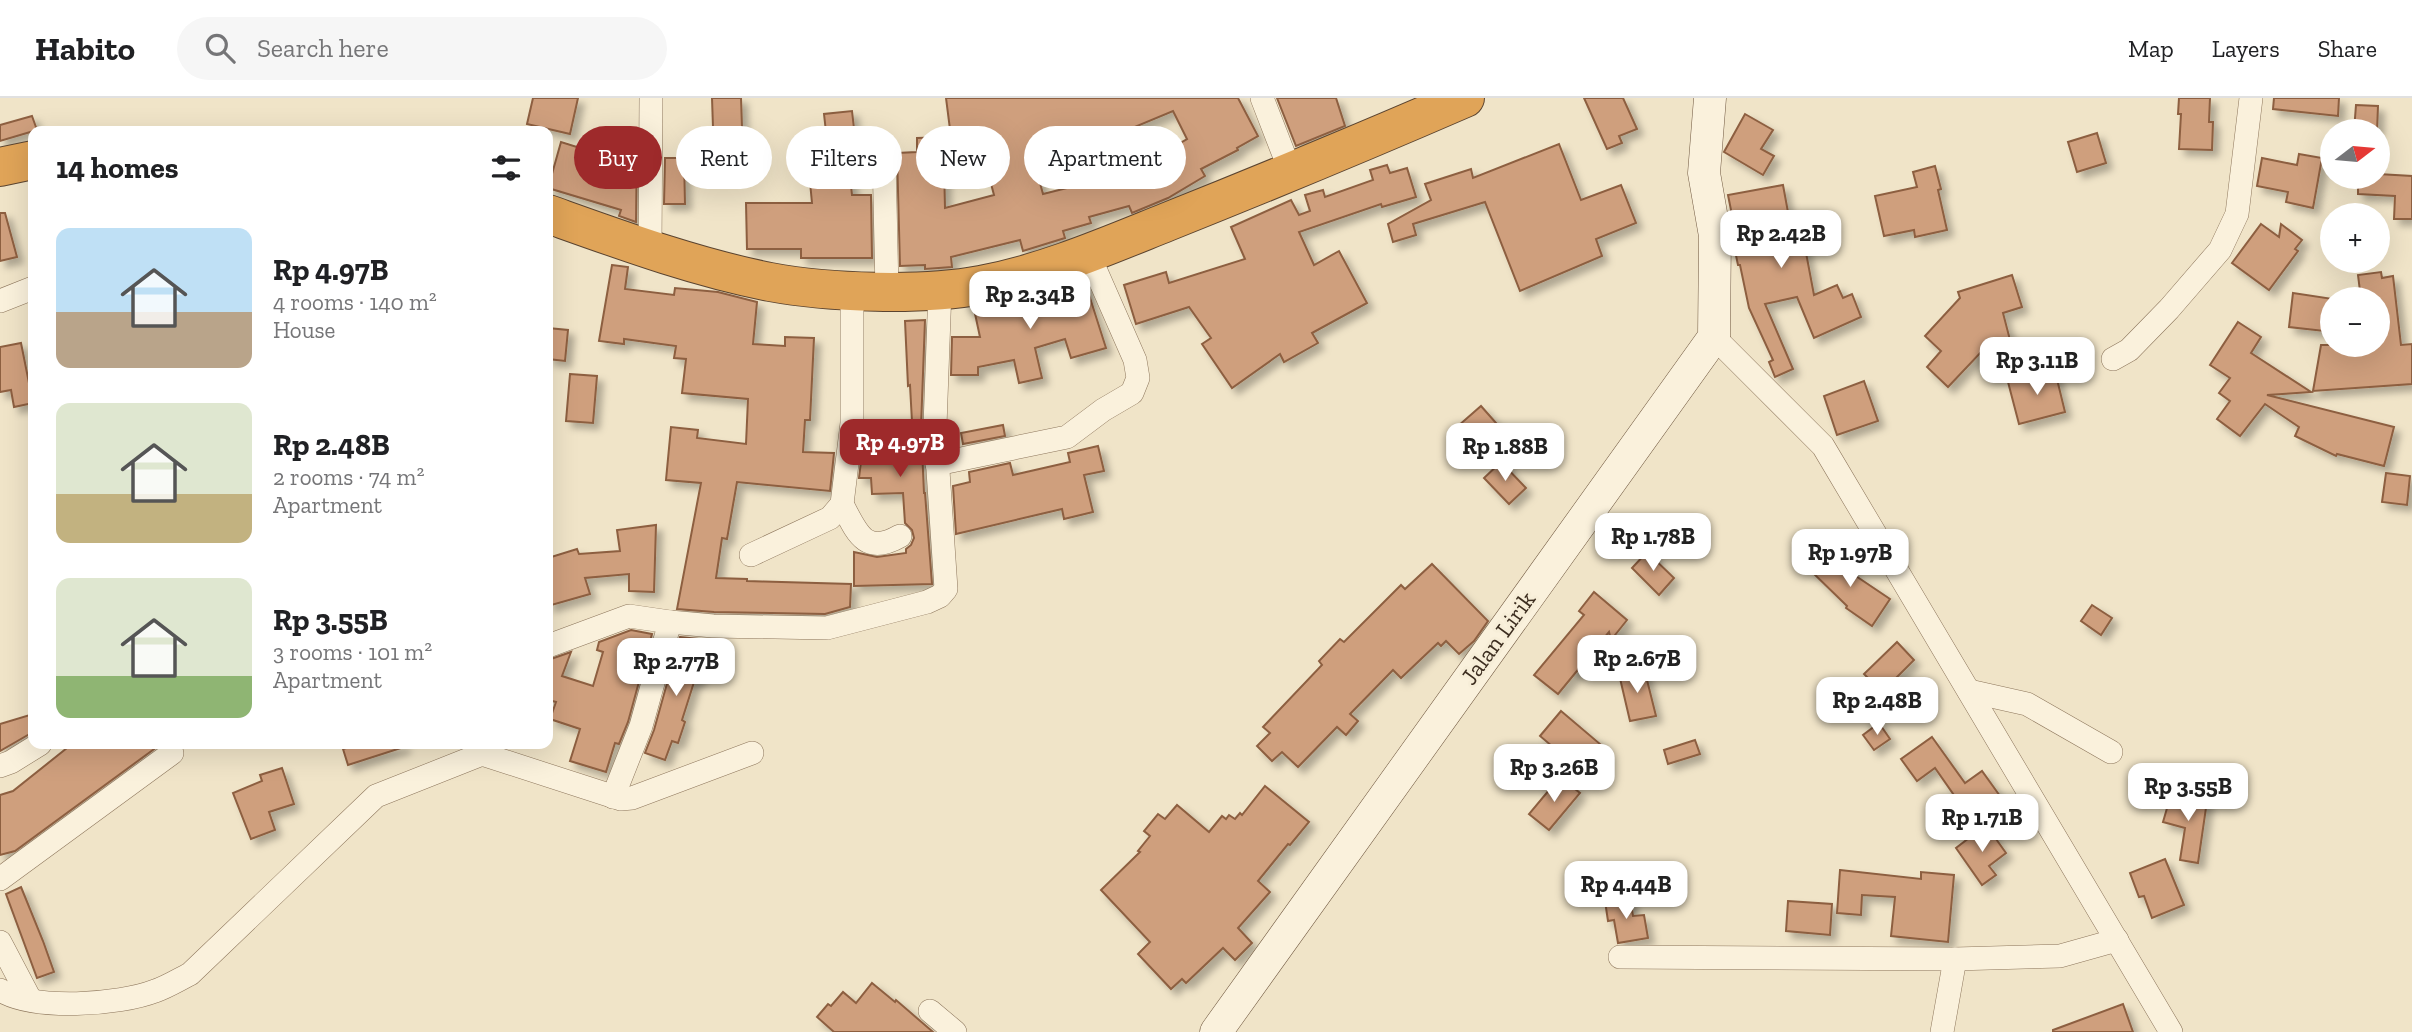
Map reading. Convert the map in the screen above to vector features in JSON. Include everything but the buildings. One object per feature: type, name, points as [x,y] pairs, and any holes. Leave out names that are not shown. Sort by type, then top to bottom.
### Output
[{"type":"highway","points":[[553,216],[650,250],[771,282],[870,290],[940,289],[980,285],[1088,253],[1291,173],[1465,98]]},
{"type":"highway","points":[[0,167],[28,161]]},
{"type":"main road","points":[[1710,98],[1704,173],[1716,236],[1714,337]]},
{"type":"main road","name":"Jalan Lirik","points":[[1216,1032],[1714,337]]},
{"type":"street","points":[[650,250],[651,98]]},
{"type":"street","points":[[1262,98],[1291,173]]},
{"type":"street","points":[[2113,359],[2129,350],[2220,250],[2237,214],[2251,98]]},
{"type":"street","points":[[881,189],[842,505],[859,536],[872,544],[887,544],[900,536]]},
{"type":"street","points":[[937,464],[1067,438],[1103,410],[1132,393],[1138,378],[1135,360],[1088,253]]},
{"type":"street","points":[[553,644],[629,616],[713,626],[827,628],[927,602],[940,596],[946,589],[935,426],[940,289]]},
{"type":"street","points":[[0,301],[28,290]]},
{"type":"street","points":[[1714,337],[1823,446],[2171,1032]]},
{"type":"street","points":[[751,555],[830,518],[842,505]]},
{"type":"street","points":[[613,797],[641,726],[670,622]]},
{"type":"street","points":[[1969,691],[2026,704],[2110,752]]},
{"type":"street","points":[[0,766],[32,749]]},
{"type":"street","points":[[0,990],[7,994],[50,1003],[105,1003],[154,992],[190,974],[376,796],[481,749],[621,799],[632,798],[752,754]]},
{"type":"street","points":[[0,879],[172,753]]},
{"type":"street","points":[[1620,957],[1955,959],[2060,956],[2117,940]]},
{"type":"street","points":[[0,942],[30,999]]},
{"type":"street","points":[[1942,1032],[1955,959]]},
{"type":"street","points":[[930,1011],[955,1032]]}]
